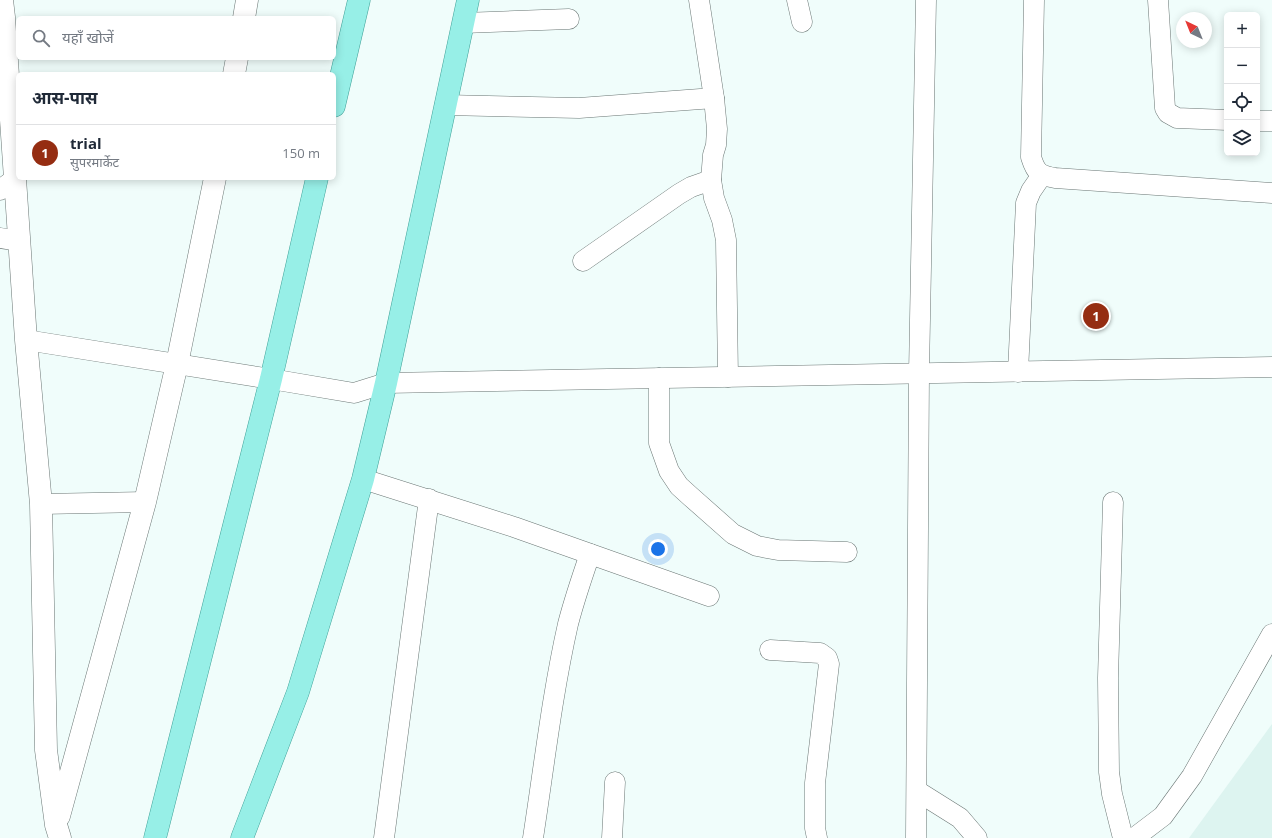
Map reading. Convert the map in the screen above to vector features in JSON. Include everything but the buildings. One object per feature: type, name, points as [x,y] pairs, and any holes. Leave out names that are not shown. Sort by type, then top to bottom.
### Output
[{"type":"main road","points":[[336,98],[359,0]]},
{"type":"main road","points":[[242,838],[298,692],[363,479],[386,383],[468,0]]},
{"type":"main road","points":[[155,838],[271,379],[317,180]]},
{"type":"street","points":[[244,16],[247,0]]},
{"type":"street","points":[[699,0],[714,98],[717,129],[711,180],[714,198],[722,220],[726,240],[728,377]]},
{"type":"street","points":[[797,0],[802,22]]},
{"type":"street","points":[[916,838],[919,373],[926,0]]},
{"type":"street","points":[[1034,0],[1031,157],[1034,168],[1042,175],[1055,178],[1272,193]]},
{"type":"street","points":[[1158,0],[1165,108],[1168,113],[1177,118],[1224,120]]},
{"type":"street","points":[[2,12],[12,58],[8,184],[10,240],[26,340],[41,504],[46,750],[58,831]]},
{"type":"street","points":[[463,22],[569,19]]},
{"type":"street","points":[[234,72],[237,60]]},
{"type":"street","points":[[445,105],[579,108],[714,98]]},
{"type":"street","points":[[1260,121],[1272,121]]},
{"type":"street","points":[[1018,372],[1026,203],[1030,191],[1042,175]]},
{"type":"street","points":[[58,831],[145,502],[177,364],[215,180]]},
{"type":"street","points":[[583,261],[679,194],[691,187],[711,180]]},
{"type":"street","points":[[26,340],[354,393],[386,383],[1272,368]]},
{"type":"street","points":[[659,378],[659,443],[669,471],[679,486],[733,534],[757,546],[778,550],[846,552]]},
{"type":"street","points":[[363,479],[514,527],[709,596]]},
{"type":"street","points":[[384,838],[429,499]]},
{"type":"street","points":[[41,504],[145,502]]},
{"type":"street","points":[[1113,502],[1108,678],[1109,772],[1112,794],[1122,838]]},
{"type":"street","points":[[533,838],[556,684],[569,622],[590,554]]},
{"type":"street","points":[[1134,838],[1163,816],[1192,776],[1272,634]]},
{"type":"street","points":[[770,650],[820,653],[827,658],[829,664],[816,783],[815,828],[817,838]]},
{"type":"street","points":[[612,838],[615,782]]},
{"type":"street","points":[[917,791],[960,818],[977,838]]},
{"type":"shaded area","points":[[1272,724],[1272,838],[1189,838]]},
{"type":"place","name":"trial","points":[[1096,316]]}]
